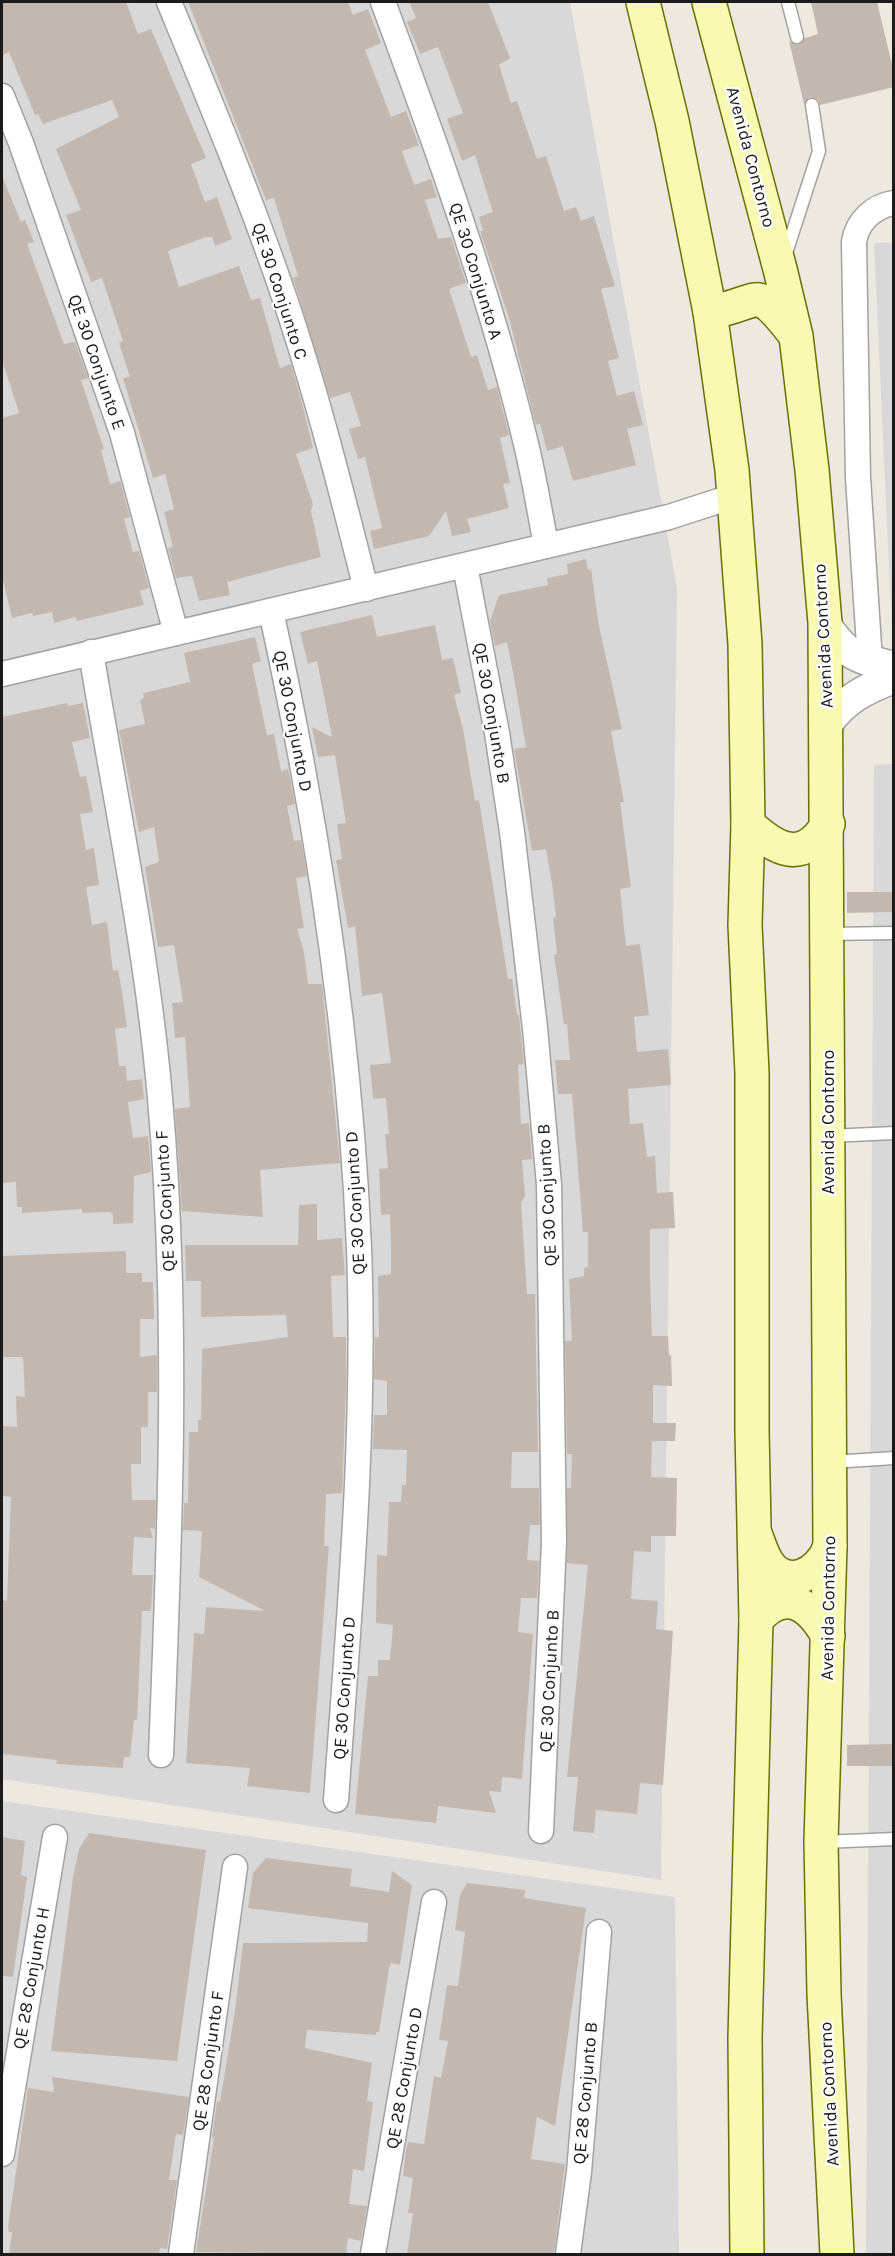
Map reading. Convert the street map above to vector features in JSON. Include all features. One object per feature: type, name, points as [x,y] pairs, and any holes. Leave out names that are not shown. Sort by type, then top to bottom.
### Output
[{"type":"main road","points":[[643,2],[672,121],[710,312],[734,496],[745,644],[748,824],[745,925],[752,1073],[752,1431],[756,1536],[756,1620],[745,2038],[747,2254]]},
{"type":"main road","name":"Avenida Contorno","points":[[710,2],[780,269],[795,336],[812,470],[825,623],[828,824],[830,1546],[821,1842],[824,1994],[837,2253]]},
{"type":"main road","points":[[710,312],[759,299],[770,303],[795,336]]},
{"type":"main road","points":[[748,824],[775,847],[791,850],[807,847],[820,838],[828,824]]},
{"type":"main road","points":[[756,1536],[767,1563],[777,1572],[791,1577],[804,1576],[817,1570],[826,1560],[830,1546]]},
{"type":"main road","points":[[756,1620],[764,1610],[776,1604],[788,1602],[801,1604],[812,1611],[828,1636]]},
{"type":"street","name":"QE 30 Conjunto C","points":[[169,2],[248,197],[280,284],[341,488],[366,589]]},
{"type":"street","name":"QE 30 Conjunto A","points":[[383,2],[444,170],[488,303],[526,444],[546,546]]},
{"type":"street","name":"QE 30 Conjunto E","points":[[2,96],[21,143],[122,433],[176,633]]},
{"type":"street","points":[[886,669],[858,478],[854,242],[855,232],[870,213],[879,207],[894,203]]},
{"type":"street","points":[[2,674],[669,517],[734,496]]},
{"type":"street","name":"QE 30 Conjunto B","points":[[465,566],[497,733],[512,832],[535,1028],[549,1185],[554,1542],[541,1831]]},
{"type":"street","name":"QE 30 Conjunto D","points":[[271,611],[299,738],[327,924],[351,1128],[359,1248],[360,1386],[356,1531],[336,1800]]},
{"type":"street","points":[[825,623],[843,649],[886,669]]},
{"type":"street","name":"QE 30 Conjunto F","points":[[91,652],[146,972],[160,1099],[169,1281],[172,1418],[161,1755]]},
{"type":"street","points":[[827,724],[838,708],[886,669]]},
{"type":"street","name":"QE 28 Conjunto H","points":[[2,2154],[55,1837]]},
{"type":"street","name":"QE 28 Conjunto F","points":[[181,2254],[235,1867]]},
{"type":"street","name":"QE 28 Conjunto D","points":[[373,2254],[434,1902]]},
{"type":"street","name":"QE 28 Conjunto B","points":[[568,2254],[579,2172],[598,1932]]},
{"type":"lane","points":[[788,2],[797,37]]},
{"type":"lane","points":[[780,269],[819,151],[812,105]]},
{"type":"lane","points":[[828,934],[894,933]]},
{"type":"lane","points":[[828,1136],[894,1133]]},
{"type":"lane","points":[[830,1462],[894,1458]]},
{"type":"lane","points":[[821,1842],[894,1839]]},
{"type":"shaded area","points":[[2,2],[570,2],[677,588],[661,1880],[2,1779]]},
{"type":"shaded area","points":[[874,243],[893,243],[893,632],[892,632]]},
{"type":"shaded area","points":[[893,764],[894,2254],[866,2254],[874,765]]},
{"type":"shaded area","points":[[2,1801],[675,1897],[679,2254],[2,2254]]},
{"type":"building","points":[[2,2],[126,2],[138,34],[151,29],[206,158],[191,164],[205,202],[217,197],[232,239],[215,246],[212,237],[206,237],[168,251],[179,287],[239,266],[251,300],[260,298],[280,368],[291,364],[313,448],[296,454],[313,504],[311,511],[321,557],[227,582],[230,595],[199,601],[192,576],[176,578],[168,548],[173,547],[164,512],[174,509],[165,474],[153,478],[123,378],[130,377],[119,343],[123,341],[102,278],[91,282],[66,215],[81,210],[56,149],[119,117],[112,100],[43,124],[38,114],[35,115],[9,52],[2,55]]},
{"type":"building","points":[[188,2],[348,2],[353,15],[368,9],[381,43],[365,50],[391,117],[406,111],[419,145],[402,151],[414,185],[431,179],[437,197],[425,200],[438,239],[451,237],[466,283],[449,289],[471,357],[477,355],[488,390],[497,387],[509,435],[500,438],[510,483],[503,484],[509,508],[467,519],[471,532],[452,536],[446,511],[429,536],[374,549],[370,531],[382,528],[365,457],[358,459],[349,429],[361,426],[350,392],[330,398],[293,278],[298,276],[274,198],[266,200]]},
{"type":"building","points":[[409,2],[488,2],[510,58],[499,65],[511,103],[517,101],[537,159],[546,156],[564,211],[576,207],[581,221],[594,216],[615,286],[601,289],[619,358],[608,361],[617,396],[634,391],[643,425],[627,429],[636,465],[573,481],[563,446],[547,451],[540,424],[536,425],[509,318],[480,231],[483,231],[479,217],[493,212],[475,155],[462,161],[447,119],[463,113],[438,47],[420,54],[407,22],[416,18]]},
{"type":"building","points":[[811,2],[877,2],[894,73],[894,87],[820,105],[818,99],[810,97],[804,104],[789,41],[798,45],[805,38],[818,34]]},
{"type":"building","points":[[2,176],[21,222],[25,220],[34,242],[27,244],[64,344],[75,342],[88,378],[81,380],[104,449],[101,450],[110,484],[120,481],[130,517],[124,519],[133,552],[139,551],[149,588],[140,591],[144,605],[77,621],[76,617],[54,623],[52,612],[33,616],[32,613],[12,618],[2,576],[2,418],[19,413],[2,360]]},
{"type":"building","points":[[586,559],[588,570],[591,569],[599,626],[622,729],[611,731],[624,802],[620,802],[631,887],[620,889],[626,946],[640,944],[649,1015],[634,1017],[637,1052],[668,1049],[671,1085],[628,1089],[630,1124],[643,1123],[647,1157],[655,1156],[657,1193],[673,1192],[675,1228],[650,1229],[650,1278],[652,1336],[668,1336],[672,1386],[653,1385],[653,1423],[676,1423],[675,1441],[652,1441],[651,1477],[677,1478],[676,1536],[651,1536],[651,1552],[634,1551],[631,1599],[658,1601],[656,1629],[673,1631],[663,1785],[640,1783],[637,1814],[596,1810],[594,1833],[573,1831],[578,1777],[567,1777],[588,1565],[567,1563],[567,1488],[571,1488],[572,1454],[567,1454],[565,1341],[572,1341],[569,1279],[584,1276],[584,1268],[588,1267],[588,1232],[583,1232],[572,1094],[558,1094],[555,1060],[570,1060],[567,1024],[564,1024],[554,955],[557,954],[553,918],[556,917],[552,884],[546,849],[532,851],[514,749],[526,747],[514,678],[507,642],[495,646],[490,621],[499,595],[548,585],[547,578],[568,574],[567,564]]},
{"type":"building","points":[[372,615],[377,637],[435,625],[442,660],[453,658],[461,693],[454,695],[463,729],[475,801],[479,800],[508,979],[512,979],[517,1015],[519,1015],[524,1064],[518,1065],[521,1124],[529,1123],[532,1159],[522,1160],[525,1196],[521,1203],[527,1294],[535,1294],[538,1452],[512,1452],[511,1488],[539,1488],[540,1525],[530,1525],[527,1560],[539,1561],[537,1598],[521,1598],[518,1632],[533,1634],[522,1779],[502,1777],[501,1792],[489,1791],[496,1813],[438,1806],[436,1823],[355,1814],[368,1676],[378,1676],[378,1660],[390,1660],[393,1625],[376,1623],[377,1555],[387,1556],[389,1502],[401,1502],[402,1485],[406,1485],[407,1450],[373,1449],[374,1415],[387,1415],[387,1381],[374,1379],[375,1337],[379,1337],[378,1276],[391,1274],[391,1247],[390,1214],[381,1215],[379,1169],[388,1168],[385,1134],[389,1134],[386,1098],[373,1099],[370,1065],[391,1063],[382,993],[362,996],[355,926],[348,928],[336,860],[342,859],[337,824],[346,823],[335,755],[318,757],[312,727],[332,737],[317,661],[308,664],[300,632]]},
{"type":"building","points":[[255,637],[261,661],[252,664],[267,735],[274,734],[281,771],[288,769],[295,804],[287,806],[294,841],[301,840],[304,857],[307,876],[296,878],[304,928],[297,929],[304,952],[308,984],[322,984],[340,1163],[260,1170],[263,1217],[182,1211],[175,1109],[190,1107],[185,1037],[175,1038],[172,1003],[183,1002],[174,945],[158,947],[145,867],[159,862],[154,827],[139,832],[119,730],[145,724],[140,700],[144,698],[143,693],[190,682],[184,653]]},
{"type":"building","points":[[67,703],[68,706],[83,703],[90,738],[72,742],[80,777],[86,776],[93,812],[80,814],[86,850],[94,848],[99,885],[86,887],[92,925],[107,922],[113,971],[118,970],[122,992],[127,1027],[115,1029],[119,1066],[126,1066],[127,1081],[142,1079],[144,1099],[128,1102],[133,1138],[148,1136],[151,1172],[134,1176],[133,1223],[113,1224],[113,1214],[110,1212],[82,1213],[82,1209],[22,1213],[22,1207],[17,1207],[16,1182],[3,1183],[2,717]]},
{"type":"building","points":[[847,892],[894,892],[894,912],[847,913]]},
{"type":"building","points":[[317,1204],[317,1240],[342,1238],[345,1275],[331,1276],[333,1337],[346,1337],[346,1386],[342,1493],[326,1494],[324,1546],[329,1546],[310,1793],[247,1786],[250,1768],[186,1763],[194,1633],[204,1634],[206,1607],[265,1611],[199,1577],[202,1531],[183,1530],[184,1503],[188,1503],[189,1432],[198,1432],[198,1420],[201,1420],[202,1349],[288,1337],[286,1315],[201,1317],[201,1281],[186,1281],[185,1245],[298,1245],[299,1205]]},
{"type":"building","points":[[126,1251],[126,1273],[142,1273],[142,1282],[153,1282],[154,1319],[140,1319],[140,1357],[157,1355],[157,1392],[148,1392],[148,1427],[141,1427],[141,1464],[131,1464],[132,1500],[156,1500],[155,1529],[150,1528],[153,1538],[134,1537],[132,1575],[153,1575],[151,1611],[142,1611],[137,1720],[134,1720],[130,1757],[124,1757],[123,1768],[56,1764],[57,1760],[2,1754],[2,1600],[7,1601],[11,1497],[2,1496],[2,1426],[17,1427],[16,1396],[25,1397],[23,1357],[2,1357],[2,1256]]},
{"type":"building","points":[[894,1744],[894,1766],[847,1766],[847,1745]]},
{"type":"building","points":[[89,1833],[206,1850],[177,2061],[51,2051],[73,1877],[79,1849]]},
{"type":"building","points":[[2,1837],[25,1841],[21,1875],[27,1877],[13,1977],[2,1976]]},
{"type":"building","points":[[266,1858],[352,1869],[350,1886],[389,1892],[392,1871],[412,1885],[400,1965],[390,1963],[379,2032],[376,2032],[376,2035],[307,2030],[305,2048],[372,2063],[367,2101],[373,2102],[364,2171],[353,2169],[349,2204],[367,2206],[361,2241],[348,2238],[346,2254],[196,2252],[214,2138],[212,2138],[217,2101],[220,2102],[235,2011],[243,1943],[367,1942],[368,1923],[248,1908],[253,1873]]},
{"type":"building","points":[[467,1883],[525,1890],[524,1898],[586,1908],[555,2126],[537,2117],[531,2159],[565,2164],[554,2254],[407,2254],[413,2213],[408,2213],[413,2178],[403,2176],[406,2150],[408,2142],[424,2144],[434,2076],[441,2078],[448,2041],[439,2040],[447,1985],[458,1986],[465,1932],[455,1930],[460,1895]]},
{"type":"building","points":[[52,2077],[189,2097],[183,2135],[176,2134],[169,2180],[177,2180],[167,2249],[160,2248],[159,2254],[9,2254],[12,2232],[9,2232],[8,2227],[28,2088],[54,2092]]}]
